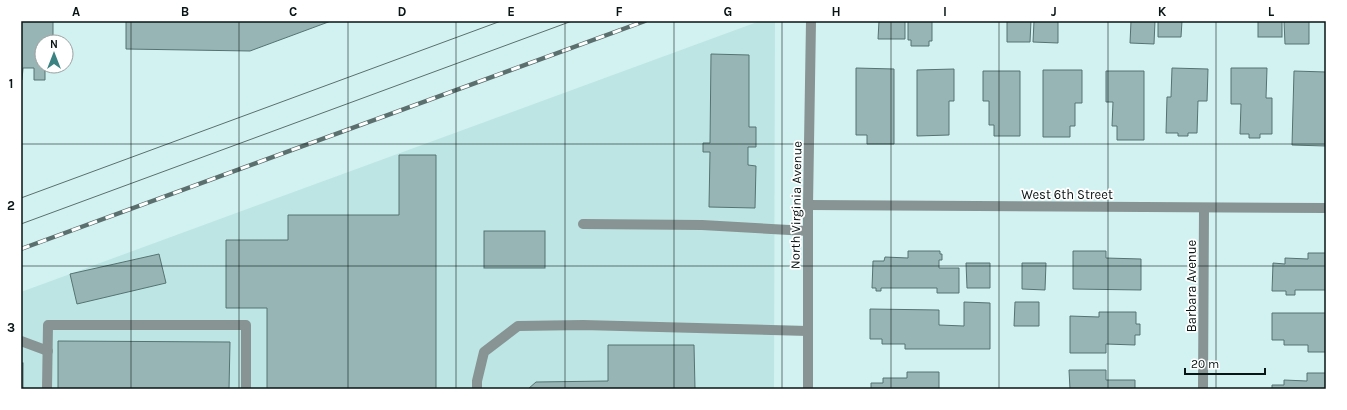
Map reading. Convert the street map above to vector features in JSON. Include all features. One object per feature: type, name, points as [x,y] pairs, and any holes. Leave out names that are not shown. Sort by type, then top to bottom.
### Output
[{"type":"street","name":"North Virginia Avenue","points":[[808,389],[808,205],[811,21]]},
{"type":"street","name":"West 6th Street","points":[[808,205],[1326,208]]},
{"type":"street","name":"Barbara Avenue","points":[[1203,389],[1204,208]]},
{"type":"street","points":[[583,224],[702,225],[808,231]]},
{"type":"street","points":[[47,389],[48,325],[246,325],[246,389]]},
{"type":"street","points":[[477,389],[477,381],[484,352],[518,326],[584,325],[808,331]]},
{"type":"street","points":[[21,342],[48,351]]},
{"type":"shaded area","points":[[760,21],[775,21],[774,389],[21,389],[21,292]]},
{"type":"building","points":[[21,21],[53,21],[53,34],[34,34],[34,68],[23,68],[21,80]]},
{"type":"building","points":[[126,21],[331,21],[250,51],[126,49]]},
{"type":"building","points":[[879,21],[905,21],[905,39],[878,39]]},
{"type":"building","points":[[908,21],[932,21],[932,41],[929,41],[929,46],[911,46],[911,40],[908,40]]},
{"type":"building","points":[[1007,21],[1031,21],[1030,42],[1007,42]]},
{"type":"building","points":[[1034,21],[1058,21],[1058,43],[1033,42]]},
{"type":"building","points":[[1131,21],[1155,21],[1154,44],[1130,43]]},
{"type":"building","points":[[1158,21],[1182,21],[1181,37],[1158,37]]},
{"type":"building","points":[[1258,21],[1282,21],[1282,37],[1258,37]]},
{"type":"building","points":[[1284,21],[1309,21],[1309,44],[1285,44]]},
{"type":"building","points":[[711,54],[749,55],[749,127],[756,127],[756,147],[748,147],[748,165],[756,166],[755,208],[709,207],[710,152],[703,152],[703,143],[710,143]]},
{"type":"building","points":[[856,68],[894,69],[894,144],[867,144],[867,135],[856,135]]},
{"type":"building","points":[[1172,68],[1208,69],[1207,101],[1198,101],[1197,133],[1188,133],[1188,136],[1178,136],[1178,133],[1166,133],[1167,97],[1171,97]]},
{"type":"building","points":[[1231,68],[1267,68],[1266,98],[1272,98],[1272,134],[1260,134],[1260,138],[1249,138],[1249,134],[1240,134],[1241,104],[1231,104]]},
{"type":"building","points":[[954,69],[954,101],[949,101],[949,135],[917,136],[917,70]]},
{"type":"building","points":[[1043,70],[1082,70],[1082,103],[1075,103],[1075,126],[1070,126],[1070,137],[1043,137]]},
{"type":"building","points":[[983,71],[1020,71],[1020,136],[994,136],[994,125],[989,125],[989,101],[983,101]]},
{"type":"building","points":[[1106,71],[1144,71],[1144,140],[1117,140],[1117,126],[1112,126],[1113,102],[1106,102]]},
{"type":"building","points":[[1294,71],[1326,72],[1325,146],[1292,145]]},
{"type":"building","points":[[34,74],[45,74],[45,80],[34,80]]},
{"type":"building","points":[[399,155],[436,155],[436,389],[267,389],[267,308],[226,308],[226,240],[288,240],[288,215],[399,215]]},
{"type":"building","points":[[484,231],[545,231],[545,268],[484,268]]},
{"type":"building","points":[[908,251],[940,251],[940,254],[942,254],[942,260],[939,260],[939,268],[959,268],[959,293],[937,293],[937,288],[881,288],[881,291],[876,291],[876,288],[872,288],[873,261],[884,261],[885,257],[908,258]]},
{"type":"building","points":[[1073,251],[1106,251],[1106,258],[1141,259],[1141,290],[1073,289]]},
{"type":"building","points":[[1308,253],[1326,253],[1326,290],[1295,290],[1295,295],[1286,295],[1286,291],[1272,291],[1273,263],[1285,264],[1285,258],[1308,259]]},
{"type":"building","points":[[159,254],[166,283],[77,304],[70,274]]},
{"type":"building","points":[[966,263],[990,263],[990,288],[967,288]]},
{"type":"building","points":[[1022,263],[1046,263],[1045,290],[1022,289]]},
{"type":"building","points":[[964,302],[990,303],[990,349],[905,349],[905,344],[882,344],[882,339],[870,339],[870,309],[939,310],[939,325],[964,326]]},
{"type":"building","points":[[1015,302],[1039,302],[1039,326],[1014,326]]},
{"type":"building","points":[[1099,312],[1136,312],[1136,324],[1140,324],[1140,335],[1135,335],[1135,345],[1106,344],[1106,353],[1070,353],[1070,316],[1099,317]]},
{"type":"building","points":[[1272,313],[1326,313],[1326,352],[1308,352],[1308,345],[1284,345],[1284,340],[1272,340]]},
{"type":"building","points":[[58,341],[230,342],[229,389],[58,389]]},
{"type":"building","points":[[608,345],[694,345],[695,389],[528,389],[536,382],[608,381]]},
{"type":"building","points":[[21,363],[23,363],[23,389],[21,389]]},
{"type":"building","points":[[1069,370],[1106,370],[1106,380],[1135,380],[1135,389],[1070,389]]},
{"type":"building","points":[[907,372],[939,372],[939,389],[871,389],[871,383],[883,383],[883,378],[907,378]]},
{"type":"building","points":[[1307,373],[1326,373],[1326,389],[1272,389],[1272,385],[1284,385],[1284,380],[1307,381]]},
{"type":"tram line","points":[[21,198],[501,21]]},
{"type":"tram line","points":[[21,224],[572,21]]},
{"type":"railway","points":[[21,249],[645,21]]}]
